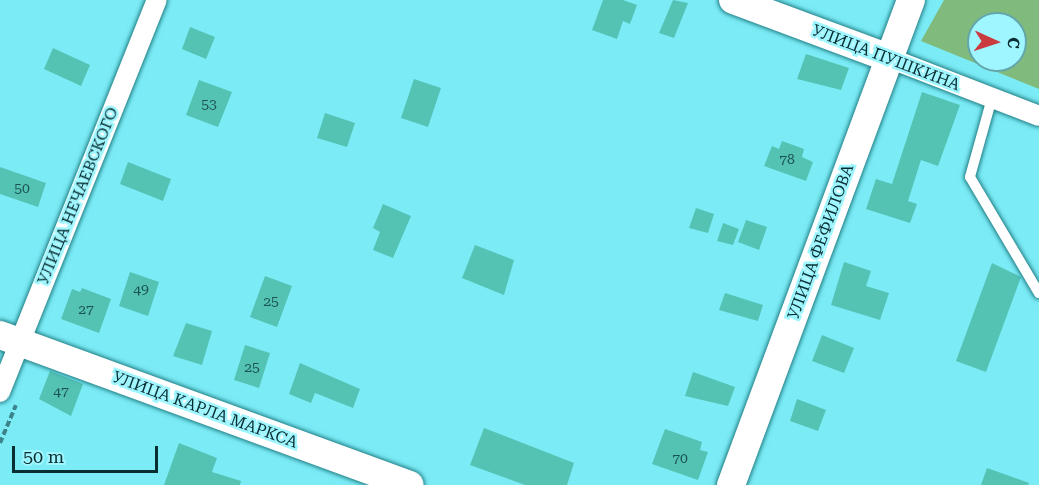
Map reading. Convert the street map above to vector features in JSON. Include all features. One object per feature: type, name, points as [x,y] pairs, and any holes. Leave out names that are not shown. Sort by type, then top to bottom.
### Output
[{"type":"main road","name":"УЛИЦА ПУШКИНА","points":[[733,0],[889,58]]},
{"type":"main road","name":"УЛИЦА ФЕФИЛОВА","points":[[731,485],[911,0]]},
{"type":"main road","name":"УЛИЦА КАРЛА МАРКСА","points":[[10,339],[409,485]]},
{"type":"street","name":"УЛИЦА НЕЧАЕВСКОГО","points":[[0,392],[10,339],[157,0]]},
{"type":"street","name":"УЛИЦА ПУШКИНА","points":[[889,58],[1039,116]]},
{"type":"lane","points":[[992,98],[970,177],[1039,293]]},
{"type":"green space","points":[[944,0],[1039,0],[1039,89],[997,72],[1027,72],[1027,12],[967,12],[967,60],[921,41]]},
{"type":"building","points":[[603,0],[623,0],[637,5],[630,24],[623,21],[617,39],[592,30]]},
{"type":"building","points":[[673,0],[688,3],[674,38],[659,33]]},
{"type":"building","points":[[190,27],[215,37],[206,59],[182,49]]},
{"type":"building","points":[[53,48],[90,65],[81,86],[44,69]]},
{"type":"building","points":[[806,54],[849,68],[841,90],[797,79]]},
{"type":"building","points":[[414,79],[441,88],[428,127],[401,118]]},
{"type":"building","points":[[199,80],[232,92],[218,127],[186,115]]},
{"type":"building","points":[[922,92],[960,105],[938,166],[921,160],[908,201],[917,204],[910,223],[866,209],[876,179],[892,184]]},
{"type":"building","points":[[325,113],[355,123],[347,147],[317,138]]},
{"type":"building","points":[[782,141],[804,149],[802,157],[813,162],[806,181],[764,166],[772,146],[779,149]]},
{"type":"building","points":[[128,162],[171,179],[163,201],[120,184]]},
{"type":"building","points":[[0,167],[46,183],[38,207],[0,194]]},
{"type":"building","points":[[383,204],[411,216],[393,258],[373,250],[380,232],[373,228]]},
{"type":"building","points":[[696,208],[714,214],[708,233],[689,228]]},
{"type":"building","points":[[746,220],[767,227],[759,250],[738,242]]},
{"type":"building","points":[[723,223],[739,229],[733,245],[717,241]]},
{"type":"building","points":[[475,245],[514,260],[504,295],[462,278]]},
{"type":"building","points":[[844,262],[871,271],[866,286],[889,293],[880,320],[831,305]]},
{"type":"building","points":[[992,263],[1021,277],[986,372],[956,361]]},
{"type":"building","points":[[130,272],[159,282],[148,316],[119,306]]},
{"type":"building","points":[[265,276],[292,286],[277,327],[250,317]]},
{"type":"building","points":[[82,288],[111,299],[99,333],[61,319],[72,289],[80,292]]},
{"type":"building","points":[[725,293],[763,305],[758,321],[719,310]]},
{"type":"building","points":[[186,323],[212,331],[202,365],[173,356]]},
{"type":"building","points":[[822,335],[854,348],[844,373],[812,361]]},
{"type":"building","points":[[245,345],[270,353],[259,388],[234,380]]},
{"type":"building","points":[[300,363],[360,389],[353,408],[315,393],[311,403],[289,394]]},
{"type":"building","points":[[50,371],[83,384],[71,416],[39,399]]},
{"type":"building","points":[[693,372],[735,387],[728,406],[685,396]]},
{"type":"building","points":[[797,399],[826,410],[818,431],[790,421]]},
{"type":"building","points":[[484,428],[574,463],[567,485],[525,485],[470,465]]},
{"type":"building","points":[[665,429],[702,442],[700,450],[708,452],[698,480],[652,464]]},
{"type":"building","points":[[179,443],[217,458],[212,472],[241,481],[240,485],[164,485]]},
{"type":"building","points":[[987,468],[1029,483],[1028,485],[981,485]]}]
